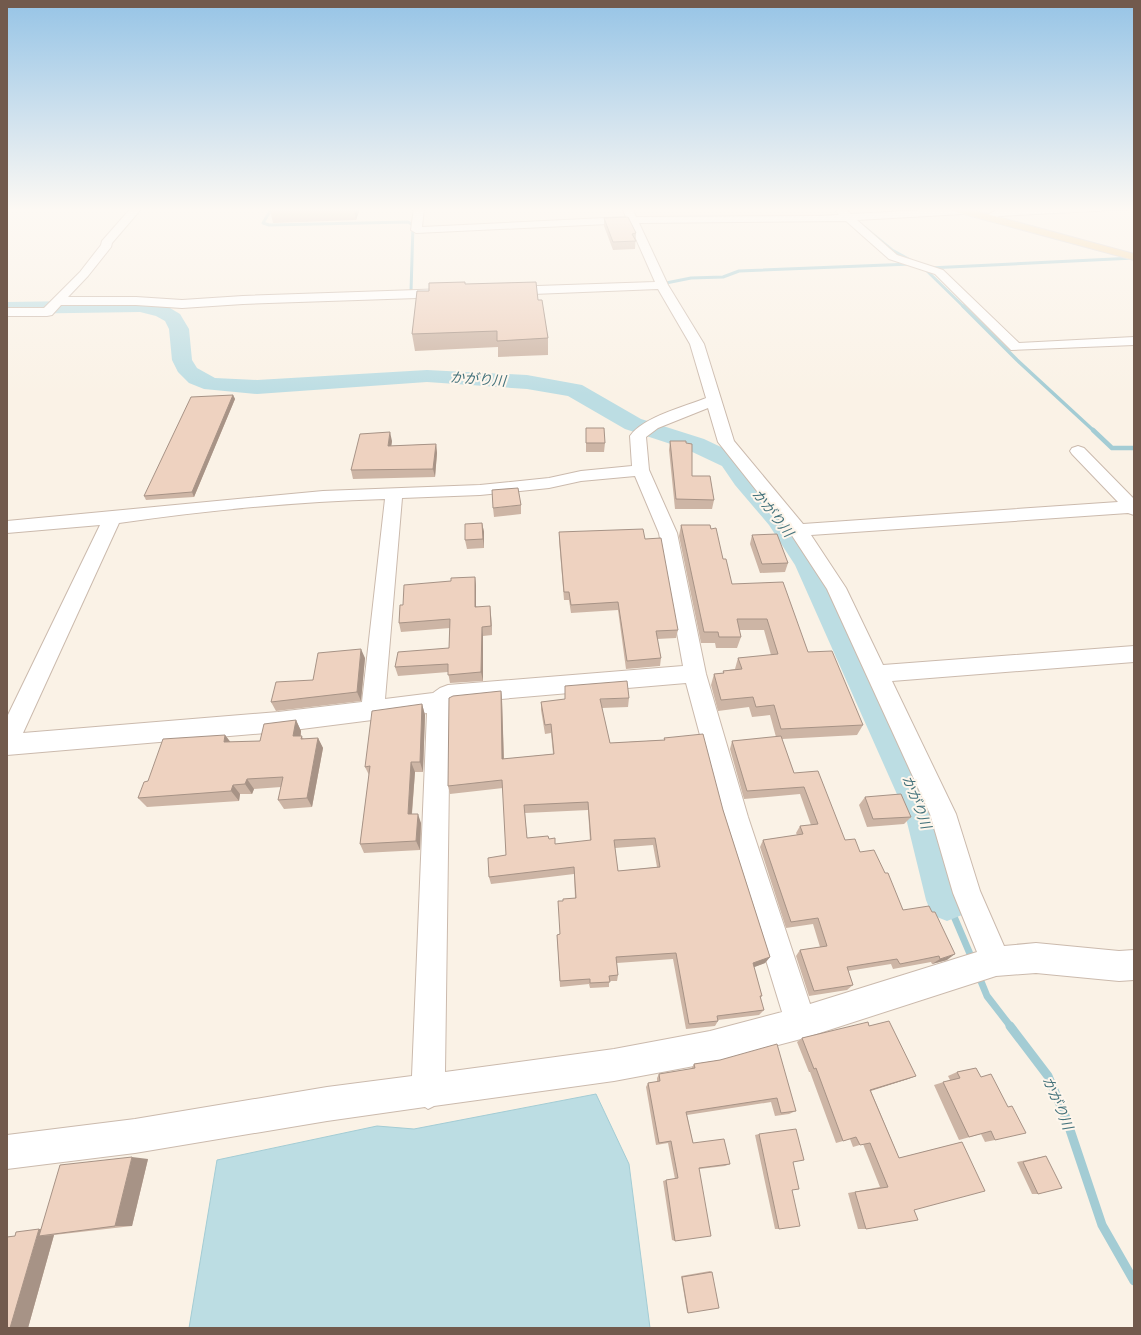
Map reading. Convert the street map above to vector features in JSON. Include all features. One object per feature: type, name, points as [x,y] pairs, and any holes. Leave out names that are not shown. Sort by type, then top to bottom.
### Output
[{"type":"street","points":[[7,312],[47,312],[87,270]]},
{"type":"street","points":[[655,270],[662,285],[697,344],[715,400],[726,442],[798,530],[836,588],[943,814],[967,893],[996,962]]},
{"type":"street","points":[[934,270],[939,272],[1016,347],[1134,341]]},
{"type":"street","points":[[493,292],[662,285]]},
{"type":"street","points":[[58,301],[136,301],[182,304],[243,300],[462,293]]},
{"type":"street","points":[[715,400],[646,430],[638,436],[641,470],[668,533],[695,674],[734,817],[801,1023]]},
{"type":"street","points":[[1078,451],[1133,508]]},
{"type":"street","points":[[7,527],[112,518],[166,510],[323,496],[394,494],[549,483],[581,476],[641,470]]},
{"type":"street","points":[[373,710],[394,494]]},
{"type":"street","points":[[798,530],[1133,508]]},
{"type":"street","points":[[7,742],[112,518]]},
{"type":"street","points":[[876,674],[1134,654]]},
{"type":"street","points":[[7,745],[278,722],[439,702],[448,694],[695,674]]},
{"type":"street","points":[[428,1092],[439,702]]},
{"type":"street","points":[[7,1152],[135,1136],[327,1104],[428,1092],[614,1065],[710,1047],[801,1023],[996,962],[1036,958],[1118,966],[1134,965]]},
{"type":"water","points":[[596,1094],[629,1164],[650,1328],[189,1328],[217,1160],[377,1126],[414,1129]]},
{"type":"building","points":[[465,282],[465,284],[536,282],[538,300],[542,300],[548,338],[497,341],[497,331],[412,334],[417,291],[429,291],[429,283]]},
{"type":"building","points":[[233,395],[192,492],[144,496],[191,397]]},
{"type":"building","points":[[586,428],[604,428],[605,443],[586,443]]},
{"type":"building","points":[[390,432],[388,446],[436,444],[433,469],[351,470],[360,434]]},
{"type":"building","points":[[670,441],[686,441],[686,443],[692,444],[692,476],[710,476],[714,500],[676,499]]},
{"type":"building","points":[[518,488],[521,505],[493,508],[492,490]]},
{"type":"building","points":[[482,523],[483,539],[465,540],[465,524]]},
{"type":"building","points":[[681,525],[710,525],[711,529],[716,528],[723,559],[726,559],[732,584],[783,582],[808,652],[832,651],[863,725],[781,729],[774,705],[756,707],[753,697],[721,700],[714,674],[724,673],[723,671],[742,669],[738,658],[778,654],[767,619],[737,619],[741,637],[719,637],[718,632],[704,632]]},
{"type":"building","points":[[643,529],[645,539],[661,538],[678,630],[656,631],[661,658],[627,661],[618,602],[571,605],[569,592],[564,592],[559,532]]},
{"type":"building","points":[[777,534],[788,563],[762,564],[752,535]]},
{"type":"building","points":[[475,577],[475,607],[490,606],[491,626],[482,627],[481,672],[448,675],[448,664],[395,667],[398,652],[449,648],[450,619],[399,623],[400,605],[403,605],[404,585],[451,581],[451,578]]},
{"type":"building","points":[[361,649],[357,692],[271,702],[276,682],[313,680],[318,653]]},
{"type":"building","points":[[627,681],[629,698],[600,699],[610,743],[665,740],[664,738],[703,734],[723,810],[770,957],[753,963],[762,996],[760,996],[764,1010],[717,1016],[718,1021],[689,1024],[676,953],[616,957],[618,975],[609,976],[610,982],[590,983],[590,979],[560,981],[557,935],[560,934],[558,901],[576,898],[574,867],[489,877],[488,858],[506,855],[502,780],[448,786],[449,698],[453,696],[501,691],[502,759],[554,754],[551,724],[545,725],[541,702],[565,699],[565,686]],"holes":[[[588,802],[591,840],[555,844],[555,838],[549,839],[548,836],[527,838],[524,805]],[[655,838],[660,867],[618,871],[614,840]]]},
{"type":"building","points":[[422,704],[420,762],[411,762],[408,814],[418,814],[416,841],[360,844],[370,766],[365,767],[372,711]]},
{"type":"building","points":[[296,720],[293,736],[302,736],[301,739],[318,738],[307,798],[278,800],[283,777],[247,779],[245,784],[233,785],[231,791],[138,798],[144,782],[148,781],[163,739],[225,735],[224,742],[260,741],[264,724]]},
{"type":"building","points":[[781,736],[794,773],[818,771],[845,840],[855,839],[860,852],[874,850],[885,873],[888,873],[903,910],[929,906],[932,912],[935,912],[955,954],[940,959],[939,956],[900,964],[897,959],[847,967],[853,985],[814,991],[800,950],[827,946],[818,918],[791,922],[763,840],[803,834],[800,826],[818,824],[804,787],[747,791],[732,741]]},
{"type":"building","points":[[901,794],[911,817],[873,819],[865,797]]},
{"type":"building","points":[[889,1021],[916,1076],[870,1090],[899,1158],[962,1142],[985,1191],[914,1210],[918,1220],[866,1229],[855,1192],[888,1187],[870,1143],[860,1145],[856,1137],[843,1141],[816,1068],[814,1069],[802,1038],[868,1022],[869,1026]]},
{"type":"building","points":[[777,1044],[796,1111],[781,1113],[777,1098],[686,1112],[693,1143],[724,1139],[730,1164],[699,1168],[711,1236],[675,1241],[666,1180],[678,1178],[671,1141],[659,1143],[648,1083],[660,1081],[659,1074],[695,1068],[694,1064],[720,1060]]},
{"type":"building","points":[[976,1068],[981,1077],[991,1074],[1008,1107],[1012,1106],[1026,1133],[995,1140],[991,1131],[969,1137],[943,1082],[960,1078],[957,1072]]},
{"type":"building","points":[[796,1129],[804,1160],[793,1162],[799,1189],[792,1190],[800,1226],[779,1229],[759,1134]]},
{"type":"building","points":[[1046,1156],[1062,1188],[1038,1194],[1023,1162]]},
{"type":"building","points":[[132,1157],[115,1226],[39,1236],[60,1165]]},
{"type":"building","points":[[39,1229],[10,1328],[7,1328],[7,1237],[15,1236],[16,1232]]},
{"type":"building","points":[[712,1272],[719,1308],[688,1313],[682,1277]]},
{"type":"waterway","points":[[412,270],[411,292],[415,292]]},
{"type":"waterway","points":[[661,284],[691,278],[723,277],[739,271],[756,270]]},
{"type":"waterway","points":[[926,270],[964,307]]},
{"type":"waterway","name":"かがり川","points":[[7,308],[140,306],[163,312],[173,318],[179,329],[182,360],[189,372],[197,378],[212,384],[257,387],[427,376],[482,378],[527,382],[574,390],[633,424],[695,444],[731,461],[744,480],[779,519],[809,564],[923,810],[947,900]]},
{"type":"waterway","points":[[964,307],[1017,360],[1094,431]]},
{"type":"waterway","points":[[1093,430],[1112,448],[1134,448]]},
{"type":"waterway","name":"かがり川","points":[[947,900],[973,961]]},
{"type":"waterway","name":"かがり川","points":[[978,974],[987,996],[1011,1027]]},
{"type":"waterway","name":"かがり川","points":[[1010,1026],[1048,1076],[1066,1118],[1102,1225],[1134,1281]]}]
